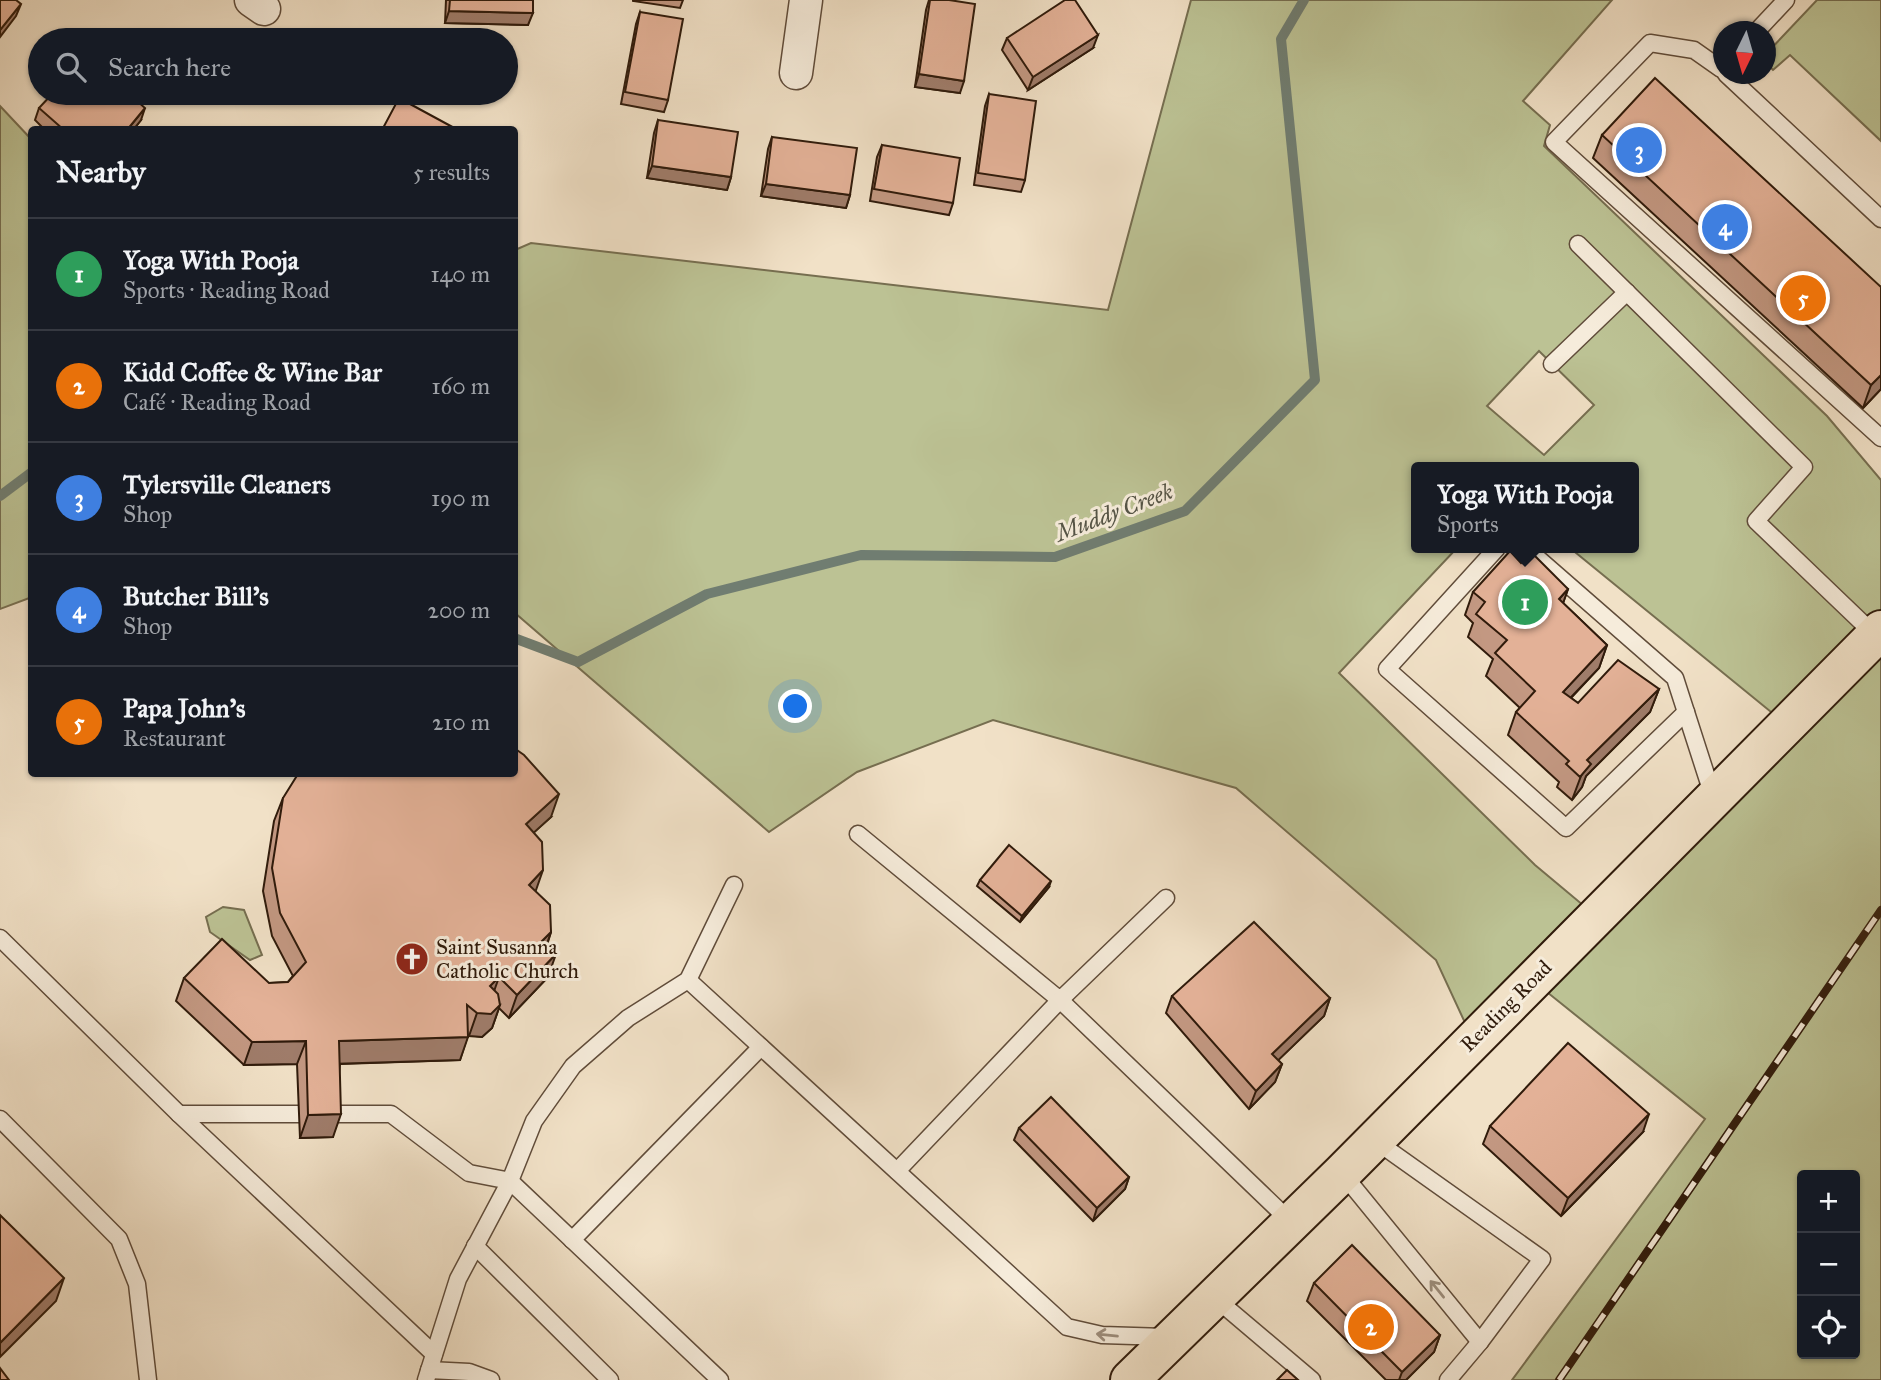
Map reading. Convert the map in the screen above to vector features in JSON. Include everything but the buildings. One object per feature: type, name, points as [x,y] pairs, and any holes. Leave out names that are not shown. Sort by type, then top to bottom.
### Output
[{"type":"main road","name":"Reading Road","points":[[1130,1380],[1342,1173],[1878,633]]},
{"type":"street","points":[[796,73],[806,0]]},
{"type":"lane","points":[[1766,21],[1786,0]]},
{"type":"lane","points":[[1713,63],[1694,50],[1650,43],[1554,142],[1881,438]]},
{"type":"lane","points":[[1738,84],[1881,219]]},
{"type":"lane","points":[[1578,244],[1804,467],[1756,521],[1878,633]]},
{"type":"lane","points":[[1552,364],[1627,292]]},
{"type":"lane","points":[[1492,553],[1387,669],[1566,828],[1686,712]]},
{"type":"lane","points":[[1532,553],[1675,678],[1714,798]]},
{"type":"lane","points":[[858,835],[1060,1000],[1291,1222]]},
{"type":"lane","points":[[430,1368],[458,1279],[510,1181],[534,1121],[573,1066],[628,1018],[688,980],[734,885]]},
{"type":"lane","points":[[897,1171],[1060,1000],[1166,898]]},
{"type":"lane","points":[[0,938],[179,1114],[430,1368],[469,1372],[491,1380]]},
{"type":"lane","points":[[688,980],[1067,1327],[1102,1335],[1174,1337]]},
{"type":"lane","points":[[572,1240],[761,1047]]},
{"type":"lane","points":[[179,1114],[391,1114],[469,1173],[510,1181],[710,1376]]},
{"type":"lane","points":[[0,1119],[119,1239],[137,1284],[148,1380]]},
{"type":"lane","points":[[1373,1139],[1542,1259],[1448,1380]]},
{"type":"lane","points":[[1342,1173],[1480,1342]]},
{"type":"lane","points":[[475,1246],[610,1380]]},
{"type":"lane","points":[[1214,1298],[1312,1380]]},
{"type":"green space","points":[[1191,0],[1612,0],[1523,101],[1550,125],[1544,146],[1827,416],[1881,480],[1881,1380],[1512,1380],[1705,1119],[1532,980],[1473,1040],[1436,960],[1236,788],[993,720],[857,772],[769,832],[518,616],[518,249],[531,243],[1108,310]],"holes":[[[1539,351],[1594,405],[1544,455],[1487,406]],[[1411,462],[1639,462],[1639,553],[1576,553],[1787,725],[1596,916],[1535,865],[1339,673],[1452,553],[1411,553]]]},
{"type":"green space","points":[[1817,0],[1881,0],[1881,141],[1790,55],[1776,67],[1776,43]]},
{"type":"green space","points":[[0,106],[28,136],[28,598],[0,609]]},
{"type":"green space","points":[[223,907],[244,910],[262,955],[250,960],[210,932],[206,917]]},
{"type":"waterway","name":"Muddy Creek","points":[[518,640],[578,662],[707,594],[861,555],[1055,557],[1185,511],[1315,380],[1281,39],[1304,0]]},
{"type":"waterway","name":"Muddy Creek","points":[[0,496],[28,475]]},
{"type":"railway","points":[[1559,1380],[1881,910]]},
{"type":"place","name":"Tylersville Cleaners","points":[[1639,150]]},
{"type":"place","name":"Butcher Bill’s","points":[[1725,227]]},
{"type":"place","name":"Papa John's","points":[[1803,298]]},
{"type":"place","name":"Yoga With Pooja","points":[[1525,602]]},
{"type":"place","name":"Saint Susanna Catholic Church","points":[[412,959]]},
{"type":"place","name":"Kidd Coffee & Wine Bar","points":[[1371,1327]]}]
